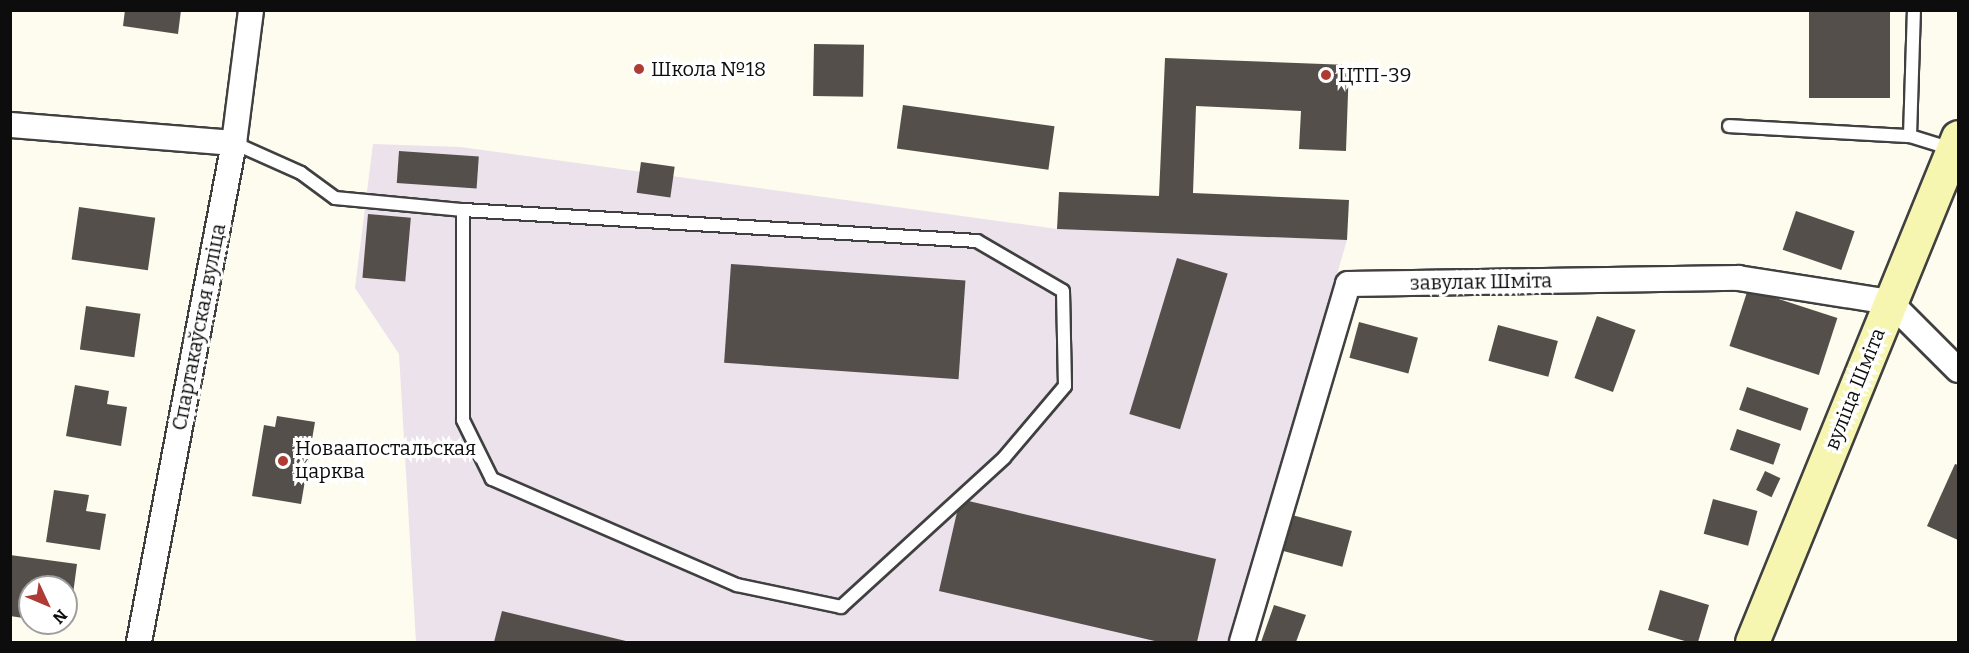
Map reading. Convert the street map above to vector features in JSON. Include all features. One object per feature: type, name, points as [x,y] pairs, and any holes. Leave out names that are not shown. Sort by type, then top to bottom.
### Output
[{"type":"main road","name":"вуліца Шміта","points":[[1752,642],[1956,143]]},
{"type":"street","name":"Спартакаўская вуліца","points":[[139,642],[234,143],[251,10]]},
{"type":"street","points":[[10,125],[234,143]]},
{"type":"street","name":"завулак Шміта","points":[[1242,642],[1348,284],[1738,278],[1890,302]]},
{"type":"street","points":[[1890,302],[1959,369]]},
{"type":"lane","points":[[1910,136],[1914,10]]},
{"type":"lane","points":[[1729,126],[1910,136],[1956,143]]},
{"type":"lane","points":[[234,143],[301,173],[334,198],[463,210],[977,241],[1063,291],[1065,386],[1004,458],[841,607],[737,585],[492,479],[463,420],[463,210]]},
{"type":"shaded area","points":[[373,144],[460,147],[1057,229],[1347,240],[1229,642],[416,642],[399,354],[355,288]]},
{"type":"building","points":[[125,10],[181,10],[178,34],[123,26]]},
{"type":"building","points":[[1809,10],[1890,10],[1890,98],[1809,98]]},
{"type":"building","points":[[814,44],[864,45],[863,97],[813,96]]},
{"type":"building","points":[[1165,58],[1349,65],[1346,151],[1299,149],[1301,111],[1196,106],[1193,193],[1349,200],[1347,240],[1057,229],[1059,192],[1159,196]]},
{"type":"building","points":[[903,105],[1055,126],[1048,170],[897,149]]},
{"type":"building","points":[[399,151],[479,157],[477,189],[397,183]]},
{"type":"building","points":[[641,162],[675,167],[670,197],[637,193]]},
{"type":"building","points":[[79,207],[155,218],[148,270],[72,259]]},
{"type":"building","points":[[1796,211],[1855,231],[1841,270],[1783,250]]},
{"type":"building","points":[[368,214],[411,218],[405,282],[362,278]]},
{"type":"building","points":[[1177,258],[1228,273],[1180,429],[1129,414]]},
{"type":"building","points":[[731,264],[965,280],[959,379],[724,363]]},
{"type":"building","points":[[1748,289],[1837,318],[1819,375],[1729,346]]},
{"type":"building","points":[[86,306],[140,314],[134,357],[80,350]]},
{"type":"building","points":[[1597,316],[1636,330],[1613,392],[1574,378]]},
{"type":"building","points":[[1359,322],[1418,338],[1408,374],[1349,358]]},
{"type":"building","points":[[1498,325],[1558,341],[1548,377],[1488,361]]},
{"type":"building","points":[[75,385],[109,391],[107,404],[127,407],[121,446],[66,436]]},
{"type":"building","points":[[1747,387],[1808,408],[1801,431],[1739,410]]},
{"type":"building","name":"Новаапостальская царква","points":[[277,416],[315,422],[301,504],[252,496],[264,425],[275,427]]},
{"type":"building","points":[[1737,429],[1780,444],[1773,465],[1730,450]]},
{"type":"building","points":[[1955,464],[1958,465],[1958,540],[1927,526]]},
{"type":"building","points":[[1765,471],[1780,478],[1772,497],[1756,490]]},
{"type":"building","points":[[54,490],[89,495],[86,511],[106,514],[100,550],[46,542]]},
{"type":"building","points":[[960,499],[1216,559],[1197,642],[1159,642],[939,591]]},
{"type":"building","points":[[1713,499],[1757,511],[1748,546],[1704,534]]},
{"type":"building","points":[[1292,515],[1352,531],[1342,567],[1282,551]]},
{"type":"building","points":[[10,555],[77,564],[76,575],[18,575],[18,617],[10,616]]},
{"type":"building","points":[[1660,590],[1709,605],[1698,642],[1688,642],[1648,630]]},
{"type":"building","points":[[1274,605],[1306,615],[1296,642],[1261,642]]},
{"type":"building","points":[[502,611],[630,642],[494,642]]},
{"type":"place","name":"Школа №18","points":[[639,69]]},
{"type":"place","name":"ЦТП-39","points":[[1326,75]]},
{"type":"place","name":"Новаапостальская царква","points":[[283,461]]}]
